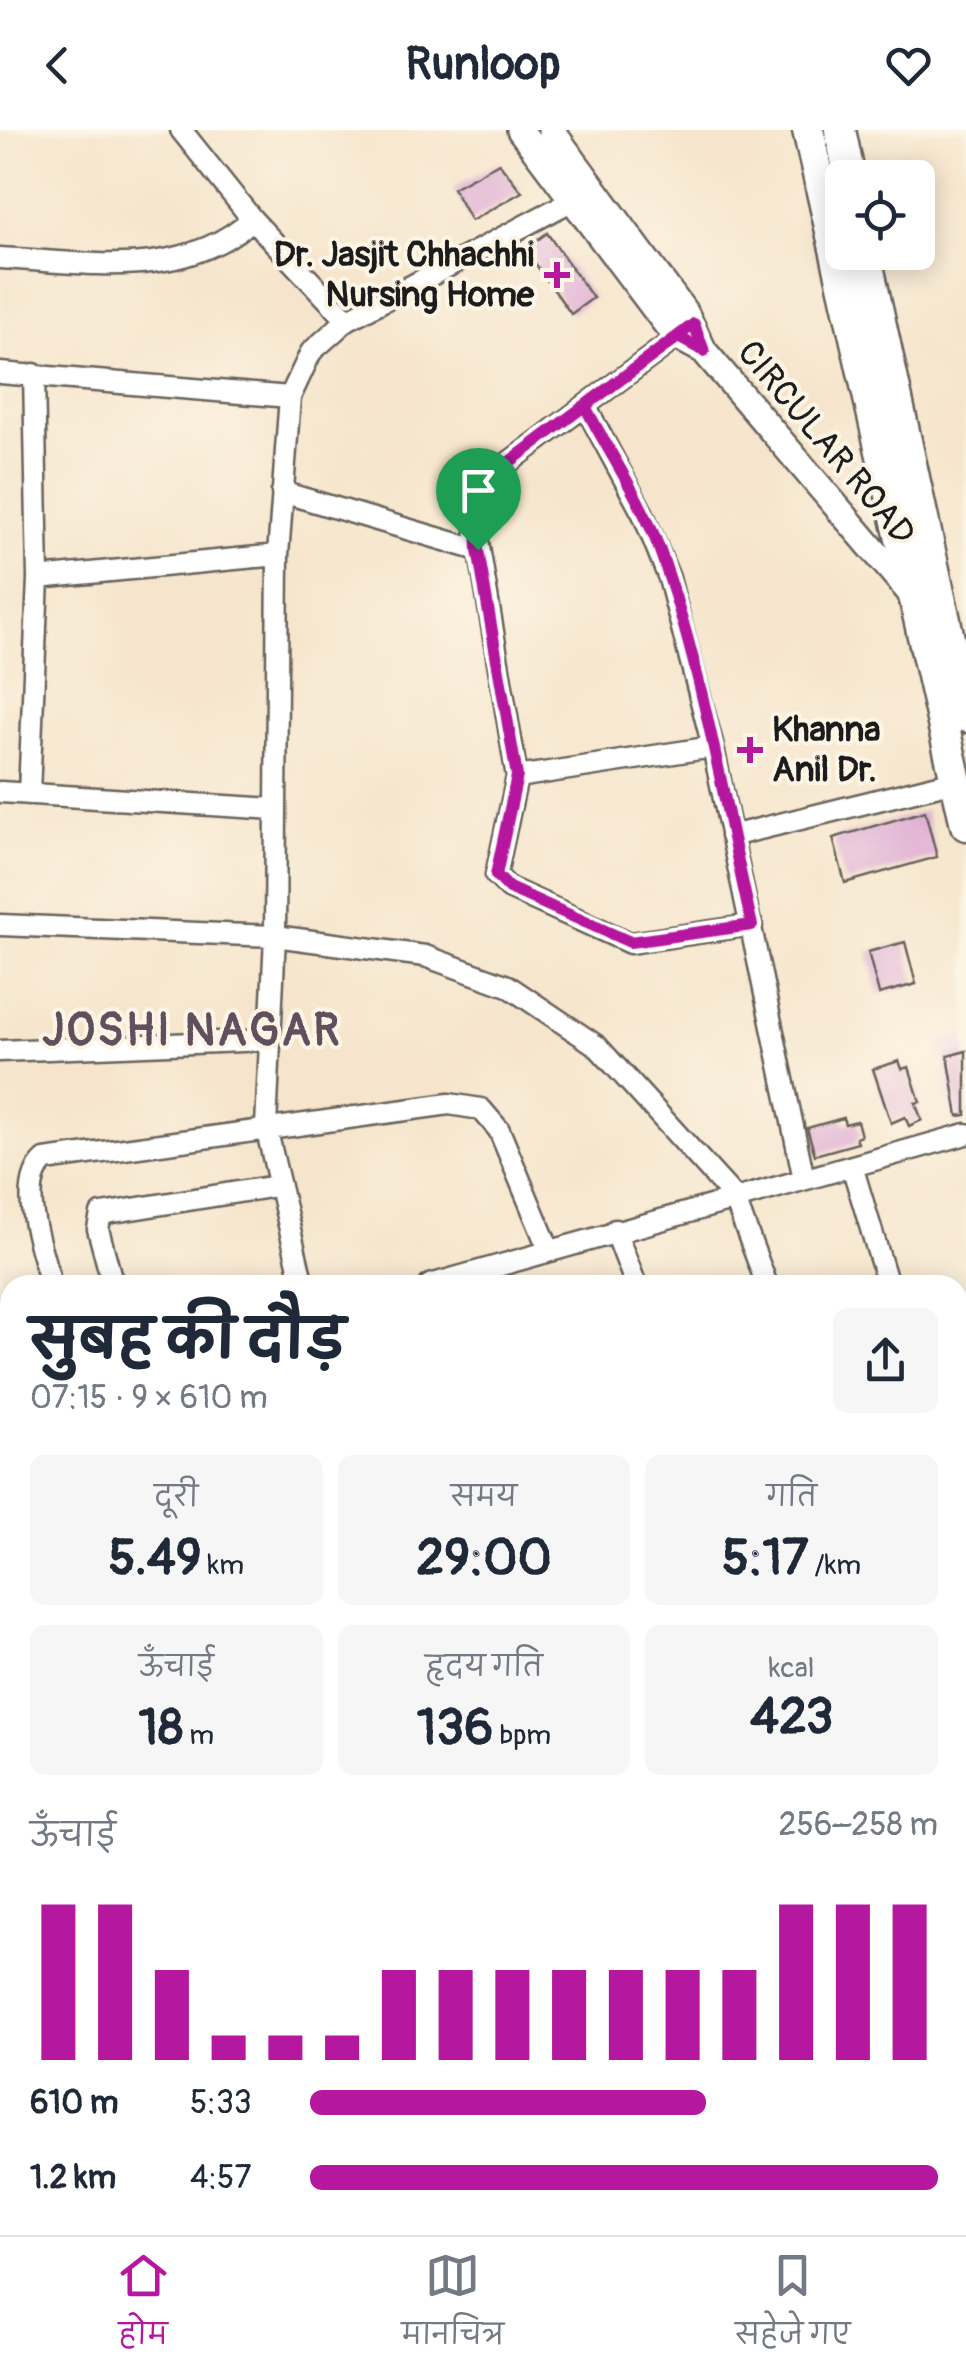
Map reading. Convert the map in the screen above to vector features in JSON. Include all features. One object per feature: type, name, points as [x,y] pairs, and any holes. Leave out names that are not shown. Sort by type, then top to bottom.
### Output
[{"type":"main road","points":[[808,130],[911,598],[966,825]]},
{"type":"main road","points":[[840,130],[846,160]]},
{"type":"main road","points":[[869,270],[941,616],[961,679],[966,717]]},
{"type":"street","points":[[181,130],[252,219],[347,320]]},
{"type":"street","name":"CIRCULAR ROAD","points":[[520,130],[585,194]]},
{"type":"street","name":"CIRCULAR ROAD","points":[[551,130],[585,194],[686,331],[911,598],[941,616]]},
{"type":"street","points":[[299,1275],[276,1186],[266,1126],[276,936],[278,555],[290,397],[311,352],[347,320],[585,194]]},
{"type":"street","points":[[0,258],[139,264],[172,260],[213,248],[252,219]]},
{"type":"street","points":[[686,331],[482,486],[474,512],[478,550],[517,776],[496,875],[509,888],[630,942],[752,925]]},
{"type":"street","points":[[0,374],[290,397]]},
{"type":"street","points":[[29,794],[38,578],[34,374]]},
{"type":"street","points":[[585,406],[658,544],[713,747],[804,1178]]},
{"type":"street","points":[[282,492],[478,550]]},
{"type":"street","points":[[38,578],[278,555]]},
{"type":"street","points":[[517,776],[713,747]]},
{"type":"street","points":[[731,836],[955,780]]},
{"type":"street","points":[[0,792],[274,810]]},
{"type":"street","points":[[0,925],[276,936],[425,956],[508,986],[538,1002],[597,1046],[734,1197],[763,1275]]},
{"type":"street","points":[[0,1051],[268,1040]]},
{"type":"street","points":[[49,1275],[31,1194],[36,1169],[45,1160],[266,1126],[449,1104],[481,1109],[499,1130],[549,1250]]},
{"type":"street","points":[[464,1275],[966,1134]]},
{"type":"street","points":[[852,1166],[885,1275]]},
{"type":"street","points":[[110,1275],[98,1229],[102,1214],[276,1186]]},
{"type":"street","points":[[615,1230],[632,1275]]},
{"type":"shaded area","points":[[966,1034],[966,1122],[954,1126],[939,1041]]},
{"type":"building","points":[[499,163],[522,192],[471,221],[453,188]]},
{"type":"building","points":[[547,233],[593,298],[571,314],[525,249]]},
{"type":"building","points":[[925,811],[937,857],[845,883],[833,838]]},
{"type":"building","points":[[905,942],[916,984],[879,994],[868,952]]},
{"type":"building","points":[[966,1051],[966,1115],[958,1116],[948,1056]]},
{"type":"building","points":[[899,1061],[902,1069],[909,1067],[920,1102],[915,1103],[922,1120],[909,1126],[905,1117],[891,1123],[873,1069]]},
{"type":"building","points":[[843,1118],[845,1124],[857,1121],[861,1136],[856,1138],[858,1143],[815,1155],[807,1128]]},
{"type":"place","name":"Dr. Jasjit Chhachhi Nursing Home","points":[[557,275]]},
{"type":"place","name":"Khanna Anil Dr.","points":[[750,750]]},
{"type":"district","name":"JOSHI NAGAR","points":[[192,1031]]},
{"type":"route","points":[[694,324],[704,351],[678,337],[585,406],[613,462],[658,544],[669,578],[713,747],[752,925],[630,942],[501,882],[496,865],[517,776],[478,550],[476,499],[492,475],[694,324]]}]
